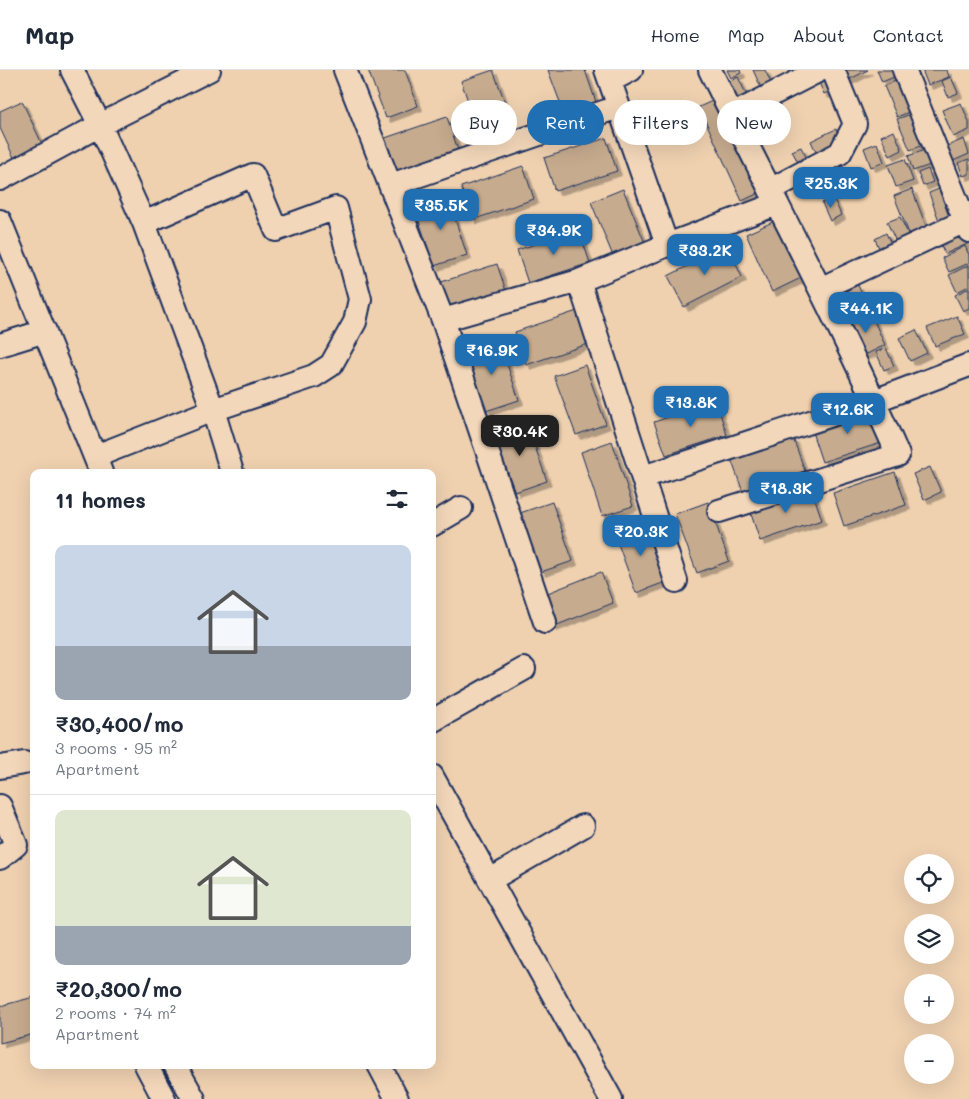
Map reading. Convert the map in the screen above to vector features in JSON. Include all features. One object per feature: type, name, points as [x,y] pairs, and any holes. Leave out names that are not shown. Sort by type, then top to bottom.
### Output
[{"type":"street","points":[[72,70],[100,125],[144,222],[213,410],[231,469]]},
{"type":"street","points":[[0,179],[100,125],[209,70]]},
{"type":"street","points":[[345,70],[443,320],[545,622]]},
{"type":"street","points":[[616,100],[608,76],[631,70]]},
{"type":"street","points":[[710,70],[725,100]]},
{"type":"street","points":[[761,100],[820,70]]},
{"type":"street","points":[[443,320],[579,281],[667,245],[774,197],[840,153],[855,124],[833,70]]},
{"type":"street","points":[[820,290],[967,226],[904,70]]},
{"type":"street","points":[[391,185],[614,109]]},
{"type":"street","points":[[631,145],[667,245]]},
{"type":"street","points":[[719,511],[898,455],[874,401],[747,145]]},
{"type":"street","points":[[0,221],[98,464],[213,410],[314,376],[331,365],[355,322],[360,299],[336,208],[276,230],[253,175],[144,222]]},
{"type":"street","points":[[579,281],[676,581]]},
{"type":"street","points":[[0,345],[45,331]]},
{"type":"street","points":[[643,477],[874,401],[969,365]]},
{"type":"street","points":[[436,523],[461,508]]},
{"type":"street","points":[[436,720],[524,669]]},
{"type":"street","points":[[0,766],[24,763]]},
{"type":"street","points":[[436,783],[611,1099]]},
{"type":"street","points":[[0,806],[16,844],[0,858]]},
{"type":"street","points":[[490,880],[583,826]]},
{"type":"street","points":[[148,1069],[164,1099]]},
{"type":"street","points":[[177,1069],[194,1099]]},
{"type":"street","points":[[381,1069],[397,1099]]},
{"type":"building","points":[[368,70],[405,70],[418,106],[386,118]]},
{"type":"building","points":[[493,70],[504,100],[468,100],[461,81]]},
{"type":"building","points":[[548,70],[585,70],[595,100],[559,100]]},
{"type":"building","points":[[727,70],[740,70],[741,73],[731,78]]},
{"type":"building","points":[[753,70],[765,70],[773,87],[763,92]]},
{"type":"building","points":[[842,70],[868,70],[844,82]]},
{"type":"building","points":[[877,70],[903,70],[904,73],[882,82]]},
{"type":"building","points":[[922,70],[947,70],[949,77],[928,85]]},
{"type":"building","points":[[827,73],[834,89],[824,94],[817,78]]},
{"type":"building","points":[[738,77],[748,98],[737,100],[729,82]]},
{"type":"building","points":[[951,77],[958,93],[948,97],[942,81]]},
{"type":"building","points":[[898,80],[911,111],[897,117],[884,86]]},
{"type":"building","points":[[721,97],[722,100],[717,100],[717,145],[742,145],[763,191],[742,201],[707,124],[707,103]]},
{"type":"building","points":[[22,101],[43,146],[15,160],[0,128],[0,111]]},
{"type":"building","points":[[961,103],[969,122],[969,130],[953,137],[942,110]]},
{"type":"building","points":[[911,114],[923,145],[910,150],[897,119]]},
{"type":"building","points":[[447,117],[451,129],[451,145],[456,145],[458,150],[396,171],[385,138]]},
{"type":"building","points":[[836,129],[841,140],[816,152],[811,141]]},
{"type":"building","points":[[894,131],[902,150],[890,156],[881,136]]},
{"type":"building","points":[[606,138],[617,171],[555,191],[544,158],[584,145],[604,145],[604,139]]},
{"type":"building","points":[[964,139],[969,154],[953,161],[947,146]]},
{"type":"building","points":[[877,143],[884,162],[871,167],[864,148]]},
{"type":"building","points":[[801,147],[807,159],[799,164],[792,151]]},
{"type":"building","points":[[928,149],[933,164],[913,171],[908,156]]},
{"type":"building","points":[[905,159],[913,181],[896,187],[888,165]]},
{"type":"building","points":[[969,159],[969,174],[963,176],[958,163]]},
{"type":"building","points":[[842,164],[846,173],[823,185],[818,176]]},
{"type":"building","points":[[523,166],[534,199],[472,220],[461,187]]},
{"type":"building","points":[[928,169],[933,182],[923,186],[918,173]]},
{"type":"building","points":[[623,189],[647,248],[615,261],[591,202]]},
{"type":"building","points":[[912,189],[927,229],[910,236],[894,196]]},
{"type":"building","points":[[939,189],[952,225],[942,229],[929,193]]},
{"type":"building","points":[[447,195],[467,255],[434,266],[414,206]]},
{"type":"building","points":[[833,197],[841,215],[830,221],[822,203]]},
{"type":"building","points":[[900,217],[910,238],[897,244],[887,222]]},
{"type":"building","points":[[777,220],[803,277],[772,292],[746,234]]},
{"type":"building","points":[[960,228],[967,244],[945,254],[938,239]]},
{"type":"building","points":[[579,230],[590,263],[528,283],[517,250]]},
{"type":"building","points":[[886,233],[892,246],[881,252],[875,239]]},
{"type":"building","points":[[727,246],[742,277],[684,307],[668,276]]},
{"type":"building","points":[[965,246],[969,255],[969,263],[949,272],[942,258]]},
{"type":"building","points":[[497,264],[508,297],[446,317],[435,284]]},
{"type":"building","points":[[969,265],[969,286],[957,292],[949,275]]},
{"type":"building","points":[[858,285],[863,297],[841,308],[836,296]]},
{"type":"building","points":[[969,288],[969,308],[963,311],[955,295]]},
{"type":"building","points":[[577,311],[588,344],[526,365],[515,332]]},
{"type":"building","points":[[870,312],[885,345],[863,356],[847,323]]},
{"type":"building","points":[[957,316],[965,334],[935,346],[927,328]]},
{"type":"building","points":[[916,330],[927,353],[910,361],[899,338]]},
{"type":"building","points":[[499,340],[519,400],[486,411],[466,351]]},
{"type":"building","points":[[886,348],[894,366],[884,370],[876,352]]},
{"type":"building","points":[[585,365],[606,424],[576,435],[554,376]]},
{"type":"building","points":[[716,401],[727,435],[666,455],[654,422]]},
{"type":"building","points":[[873,408],[884,442],[822,462],[811,429]]},
{"type":"building","points":[[526,421],[547,481],[515,492],[493,433]]},
{"type":"building","points":[[793,438],[805,471],[743,492],[731,459]]},
{"type":"building","points":[[612,441],[633,506],[602,516],[581,452]]},
{"type":"building","points":[[930,467],[941,492],[924,500],[913,474]]},
{"type":"building","points":[[895,472],[906,505],[844,526],[833,493]]},
{"type":"building","points":[[811,487],[822,520],[760,541],[749,508]]},
{"type":"building","points":[[552,502],[573,561],[541,572],[520,513]]},
{"type":"building","points":[[708,502],[729,561],[697,573],[675,514]]},
{"type":"building","points":[[646,522],[668,581],[636,593],[614,533]]},
{"type":"building","points":[[601,572],[613,603],[552,627],[540,596]]},
{"type":"building","points":[[30,998],[30,1035],[0,1043],[0,1006]]}]
